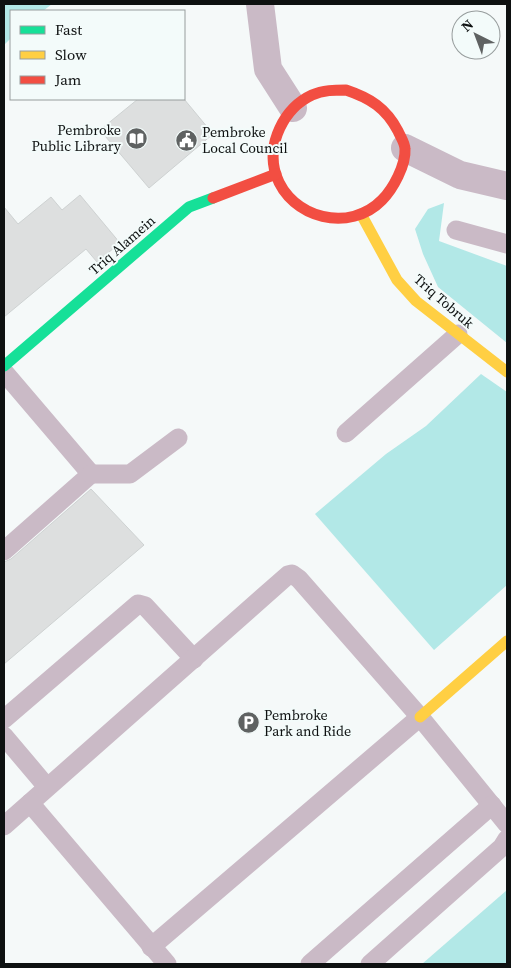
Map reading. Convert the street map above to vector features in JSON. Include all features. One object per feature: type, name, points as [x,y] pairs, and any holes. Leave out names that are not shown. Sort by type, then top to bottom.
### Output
[{"type":"street","points":[[260,4],[268,69],[293,108]]},
{"type":"street","points":[[327,90],[346,90],[365,95],[381,106],[393,121],[405,148],[399,176],[390,192],[378,205],[361,214],[341,219],[320,216],[301,208],[286,193],[276,174],[273,157],[275,138],[282,122],[293,108],[309,97],[327,90]]},
{"type":"street","points":[[405,148],[460,175],[507,186]]},
{"type":"street","name":"Triq Alamein","points":[[4,366],[189,207],[276,174]]},
{"type":"street","name":"Triq Tobruk","points":[[361,214],[397,280],[416,300],[507,372]]},
{"type":"street","points":[[420,717],[507,641]]},
{"type":"lane","points":[[456,230],[507,244]]},
{"type":"lane","points":[[346,433],[458,334]]},
{"type":"lane","points":[[4,372],[91,474]]},
{"type":"lane","points":[[4,551],[91,474],[130,474],[178,438]]},
{"type":"lane","points":[[4,826],[288,575],[292,574],[420,717],[507,824]]},
{"type":"lane","points":[[4,719],[138,604],[145,606],[194,659]]},
{"type":"lane","points":[[151,946],[420,717]]},
{"type":"lane","points":[[4,736],[47,788]]},
{"type":"lane","points":[[30,803],[167,964]]},
{"type":"lane","points":[[310,964],[492,806]]},
{"type":"lane","points":[[370,964],[502,847],[507,839]]},
{"type":"shaded area","points":[[4,4],[52,4],[44,10],[10,10],[10,39],[4,45]]},
{"type":"shaded area","points":[[444,203],[439,241],[507,266],[507,343],[438,287],[423,254],[415,229],[428,209]]},
{"type":"shaded area","points":[[481,374],[507,392],[507,585],[434,650],[315,514],[386,454],[426,426]]},
{"type":"shaded area","points":[[507,890],[507,964],[422,964]]},
{"type":"building","name":"Pembroke Public Library","points":[[137,100],[185,100],[213,134],[149,188],[100,130]]},
{"type":"building","points":[[80,195],[120,243],[97,262],[86,249],[4,317],[4,207],[18,224],[51,197],[62,210]]},
{"type":"building","points":[[91,489],[144,545],[4,664],[4,562],[11,559]]},
{"type":"traffic: fast","points":[[4,366],[189,207],[213,198]]},
{"type":"traffic: slow","points":[[361,214],[397,280],[416,301],[507,372]]},
{"type":"traffic: slow","points":[[420,717],[507,641]]},
{"type":"traffic: jam","points":[[346,90],[370,100],[383,110],[398,131],[405,147],[405,155],[398,176],[382,200],[369,210],[354,216],[338,218],[308,211],[294,202],[284,190],[276,175],[273,151],[280,128],[293,109],[302,101],[320,92],[346,90]]},
{"type":"traffic: jam","points":[[213,198],[276,174]]},
{"type":"place","name":"Pembroke Public Library","points":[[137,138]]},
{"type":"place","name":"Pembroke Local Council","points":[[186,140]]},
{"type":"place","name":"Pembroke Park and Ride","points":[[248,723]]}]
